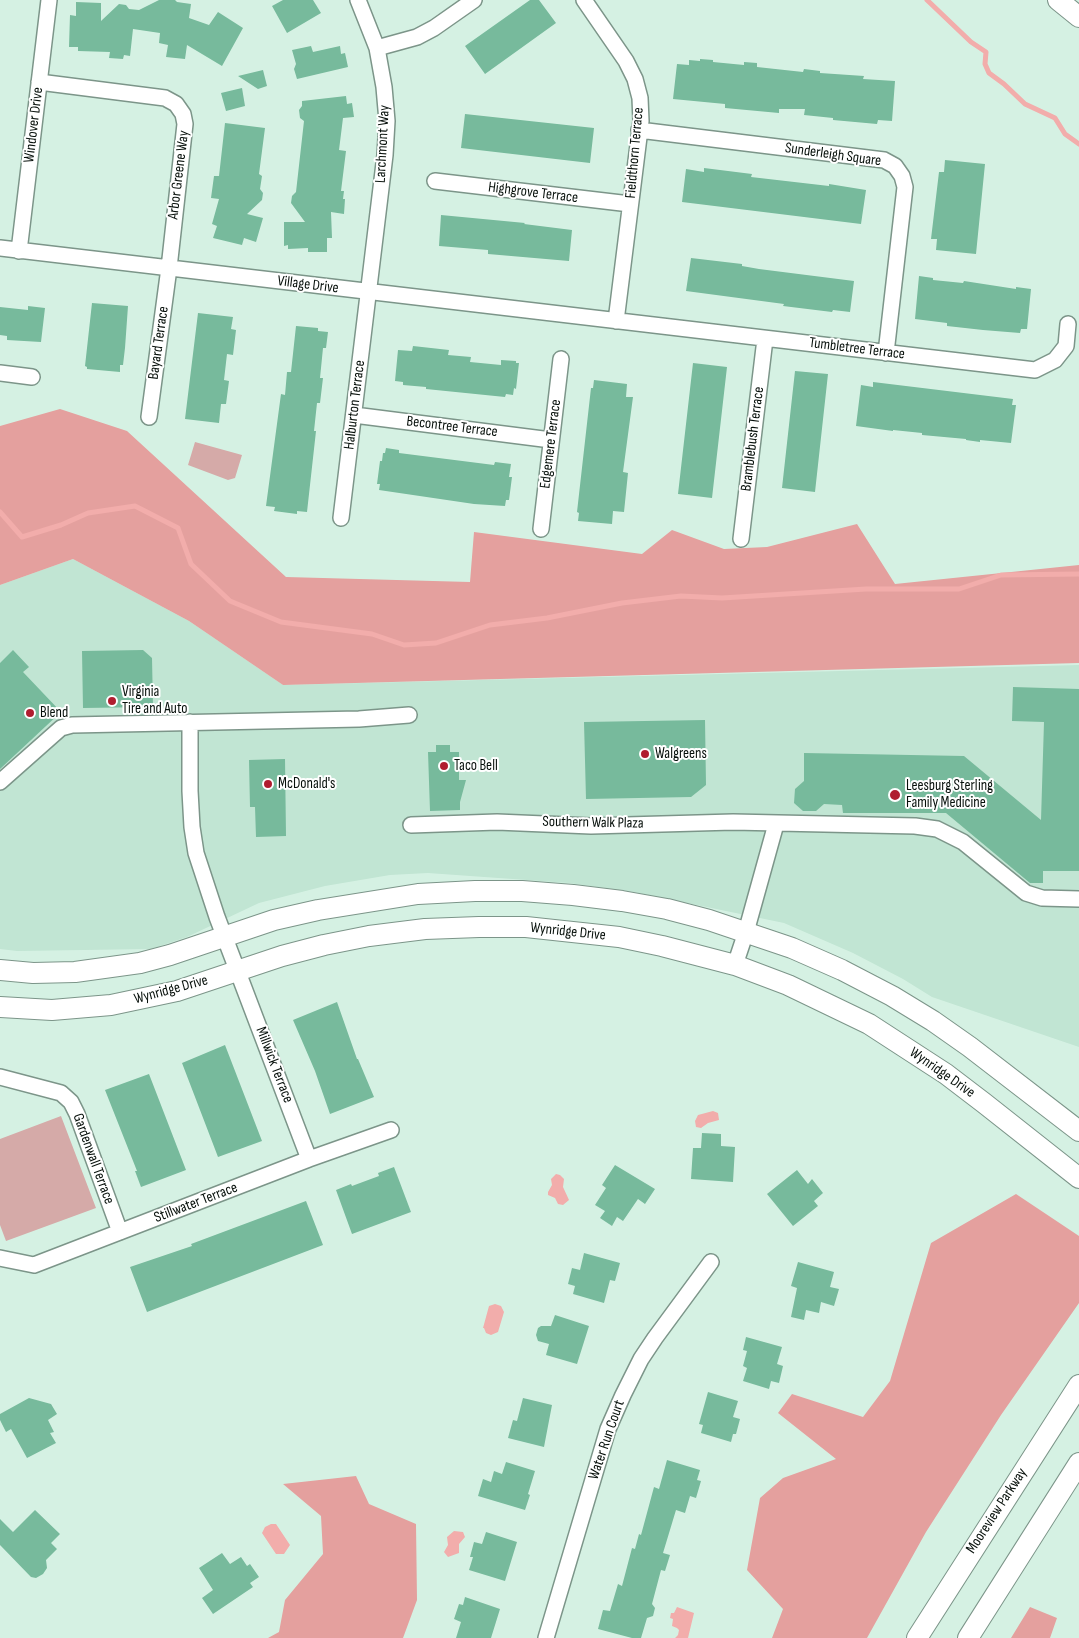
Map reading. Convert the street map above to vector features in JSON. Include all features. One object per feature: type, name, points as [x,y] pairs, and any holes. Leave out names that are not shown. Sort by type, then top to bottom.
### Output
[{"type":"street","name":"Windover Drive","points":[[19,250],[49,0]]},
{"type":"street","name":"Larchmont Way","points":[[358,0],[377,48],[384,87],[387,121],[385,155],[368,292]]},
{"type":"street","points":[[377,48],[426,32],[474,0]]},
{"type":"street","name":"Fieldthorn Terrace","points":[[584,0],[626,61],[635,80],[640,98],[639,130],[616,321]]},
{"type":"street","points":[[1058,0],[1079,17]]},
{"type":"street","name":"Arbor Greene Way","points":[[39,82],[165,98],[176,104],[183,114],[186,124],[169,268]]},
{"type":"street","name":"Sunderleigh Square","points":[[639,130],[884,160],[895,166],[902,176],[905,187],[886,353]]},
{"type":"street","name":"Highgrove Terrace","points":[[435,181],[630,204]]},
{"type":"street","name":"Village Drive","points":[[0,248],[616,321]]},
{"type":"street","name":"Bayard Terrace","points":[[149,417],[169,268]]},
{"type":"street","name":"Halburton Terrace","points":[[341,518],[368,292]]},
{"type":"street","name":"Tumbletree Terrace","points":[[616,321],[1035,370],[1055,360],[1066,346],[1068,324]]},
{"type":"street","name":"Bramblebush Terrace","points":[[741,539],[765,339]]},
{"type":"street","name":"Edgemere Terrace","points":[[542,528],[561,359]]},
{"type":"street","points":[[0,373],[32,377]]},
{"type":"street","name":"Becontree Terrace","points":[[354,415],[551,440]]},
{"type":"street","points":[[0,782],[61,728],[72,725],[359,719],[409,715]]},
{"type":"street","points":[[190,722],[190,791],[192,827],[196,852],[224,936],[238,971]]},
{"type":"street","name":"Southern Walk Plaza","points":[[411,825],[497,822],[592,826],[733,822],[938,828],[963,842],[1026,893],[1042,898],[1079,899]]},
{"type":"street","points":[[736,965],[776,824]]},
{"type":"street","points":[[0,970],[34,973],[114,967],[170,955],[274,920],[327,908],[418,894],[522,891],[622,901],[667,909],[746,932],[792,948],[892,996],[970,1047],[1079,1131]]},
{"type":"street","name":"Wynridge Drive","points":[[0,1007],[52,1010],[111,1005],[177,991],[324,944],[424,930],[526,927],[619,938],[662,946],[736,965],[788,985],[869,1024],[946,1074],[1079,1178]]},
{"type":"street","name":"Millwick Terrace","points":[[238,971],[309,1159]]},
{"type":"street","name":"Gardenwall Terrace","points":[[0,1077],[61,1093],[71,1102],[120,1232]]},
{"type":"street","name":"Stillwater Terrace","points":[[0,1258],[34,1265],[309,1159],[391,1130]]},
{"type":"street","name":"Water Run Court","points":[[546,1638],[608,1429],[622,1394],[655,1338],[711,1262]]},
{"type":"street","name":"Mooreview Parkway","points":[[917,1638],[1079,1385]]},
{"type":"street","points":[[968,1638],[1079,1464]]},
{"type":"shaded area","points":[[60,409],[127,431],[286,577],[470,582],[474,532],[642,554],[672,530],[724,549],[767,547],[857,524],[895,584],[1079,565],[1079,663],[283,685],[189,621],[73,559],[0,585],[0,426]]},
{"type":"shaded area","points":[[195,442],[242,455],[235,478],[228,480],[188,465]]},
{"type":"shaded area","points":[[73,559],[189,621],[283,685],[1079,665],[1079,1047],[932,997],[903,979],[853,953],[784,923],[634,892],[569,883],[428,873],[390,875],[325,886],[259,903],[187,937],[151,949],[17,951],[0,949],[0,585]]},
{"type":"shaded area","points":[[713,1111],[718,1113],[719,1120],[708,1123],[701,1128],[696,1127],[695,1121],[698,1115]]},
{"type":"shaded area","points":[[61,1116],[96,1208],[6,1241],[0,1225],[0,1139]]},
{"type":"shaded area","points":[[556,1174],[564,1179],[563,1187],[569,1200],[563,1205],[558,1204],[555,1198],[548,1195],[552,1185],[551,1179]]},
{"type":"shaded area","points":[[1016,1194],[1079,1236],[1079,1303],[1001,1415],[926,1532],[867,1638],[772,1638],[783,1609],[747,1570],[760,1498],[783,1478],[836,1459],[778,1413],[792,1394],[863,1417],[890,1381],[931,1243]]},
{"type":"shaded area","points":[[495,1304],[501,1306],[504,1312],[498,1332],[491,1335],[486,1333],[483,1328],[489,1306]]},
{"type":"shaded area","points":[[356,1476],[369,1504],[416,1524],[417,1600],[403,1638],[268,1638],[279,1632],[285,1600],[323,1554],[321,1516],[283,1484]]},
{"type":"shaded area","points":[[276,1524],[290,1545],[284,1554],[276,1554],[262,1533],[265,1527]]},
{"type":"shaded area","points":[[454,1531],[463,1532],[465,1537],[459,1544],[459,1553],[448,1557],[444,1552],[448,1545],[447,1537]]},
{"type":"shaded area","points":[[677,1607],[694,1613],[688,1638],[675,1638],[679,1630],[672,1626],[673,1619],[670,1618],[671,1613],[674,1613]]},
{"type":"shaded area","points":[[1030,1607],[1057,1618],[1050,1638],[1011,1638]]},
{"type":"building","points":[[159,0],[175,0],[191,4],[189,18],[209,25],[218,12],[243,28],[222,66],[187,45],[185,59],[166,57],[168,45],[159,43],[160,33],[133,29],[130,56],[124,55],[123,59],[109,58],[110,52],[78,51],[78,47],[69,47],[70,15],[76,16],[76,2],[101,3],[101,21],[119,4],[126,5],[129,9],[139,10]]},
{"type":"building","points":[[283,0],[313,0],[321,13],[287,33],[272,6]]},
{"type":"building","points":[[530,0],[539,0],[556,23],[485,74],[465,46]]},
{"type":"building","points":[[311,46],[313,52],[340,46],[341,54],[345,53],[348,67],[297,79],[294,69],[296,64],[292,50]]},
{"type":"building","points":[[700,59],[744,65],[744,62],[757,63],[757,67],[803,72],[804,69],[820,71],[820,73],[864,76],[863,79],[895,81],[892,121],[878,120],[877,124],[833,120],[833,118],[804,115],[805,109],[779,109],[779,113],[725,108],[725,104],[673,99],[677,64],[689,65],[689,60],[700,61]]},
{"type":"building","points":[[263,70],[267,86],[258,89],[238,76]]},
{"type":"building","points":[[242,88],[245,106],[226,111],[221,93]]},
{"type":"building","points":[[346,96],[347,104],[352,103],[354,117],[343,118],[339,150],[346,151],[341,191],[344,191],[344,214],[331,212],[332,238],[327,238],[327,252],[308,252],[308,248],[288,249],[288,245],[284,246],[284,222],[305,222],[291,203],[292,196],[296,192],[304,121],[300,118],[299,110],[302,106],[302,101]]},
{"type":"building","points":[[465,114],[594,128],[590,163],[461,148]]},
{"type":"building","points":[[225,123],[265,128],[259,174],[262,176],[260,189],[263,193],[262,200],[247,214],[263,218],[256,242],[244,238],[242,245],[213,238],[217,226],[212,224],[219,199],[211,198],[214,176],[219,176]]},
{"type":"building","points":[[945,160],[985,164],[976,254],[936,250],[937,239],[931,239],[939,172],[944,172]]},
{"type":"building","points":[[704,168],[752,174],[751,177],[829,186],[829,184],[866,190],[861,224],[682,202],[686,169],[704,172]]},
{"type":"building","points":[[441,215],[525,223],[572,230],[569,261],[488,254],[488,250],[439,246]]},
{"type":"building","points":[[691,258],[854,281],[850,312],[833,310],[832,312],[783,306],[784,304],[686,291]]},
{"type":"building","points":[[919,276],[933,278],[933,280],[963,283],[964,281],[1016,289],[1016,287],[1031,289],[1027,329],[1021,329],[1020,333],[983,330],[947,326],[947,323],[915,319]]},
{"type":"building","points":[[92,303],[128,306],[123,365],[120,365],[120,372],[87,369],[85,366]]},
{"type":"building","points":[[28,306],[45,308],[41,342],[7,340],[7,336],[0,335],[0,307],[28,310]]},
{"type":"building","points":[[198,313],[233,317],[231,329],[236,330],[233,355],[227,354],[224,380],[229,381],[226,404],[221,404],[219,423],[185,419]]},
{"type":"building","points":[[296,326],[318,328],[318,331],[328,332],[326,348],[323,348],[320,378],[323,378],[320,403],[317,403],[314,431],[316,431],[307,512],[297,511],[297,514],[274,511],[275,507],[266,506],[281,394],[285,395],[287,372],[291,372]]},
{"type":"building","points":[[413,346],[449,350],[448,355],[471,357],[470,362],[501,365],[501,360],[516,361],[516,363],[519,363],[516,389],[514,388],[513,395],[506,394],[505,397],[403,385],[403,382],[395,381],[398,350],[412,351]]},
{"type":"building","points":[[693,363],[727,367],[712,498],[678,494]]},
{"type":"building","points":[[795,371],[828,374],[815,492],[782,488]]},
{"type":"building","points":[[594,380],[627,384],[626,397],[633,397],[623,472],[628,473],[624,512],[613,511],[612,524],[578,521],[579,513],[577,512],[591,388],[593,388]]},
{"type":"building","points":[[873,382],[1013,399],[1012,405],[1016,405],[1011,443],[980,440],[980,442],[922,435],[922,433],[856,426],[861,385],[873,387]]},
{"type":"building","points":[[386,448],[399,450],[399,453],[494,465],[495,462],[511,464],[509,477],[512,477],[509,500],[506,500],[505,506],[474,504],[379,490],[380,484],[377,484],[380,461],[382,461]]},
{"type":"building","points":[[13,650],[29,667],[23,672],[61,712],[0,769],[0,663]]},
{"type":"building","points":[[143,650],[152,658],[153,707],[83,708],[82,651]]},
{"type":"building","points":[[1013,687],[1079,689],[1079,871],[1043,871],[1043,883],[1030,883],[946,813],[843,813],[842,805],[824,804],[816,811],[803,811],[794,803],[795,789],[804,781],[804,753],[964,756],[1041,820],[1044,722],[1012,721]]},
{"type":"building","name":"Walgreens","points":[[705,720],[706,785],[691,797],[586,799],[584,722]]},
{"type":"building","name":"Taco Bell","points":[[436,745],[450,745],[450,752],[459,752],[459,780],[466,780],[460,802],[460,810],[430,811],[428,752],[436,752]]},
{"type":"building","name":"McDonald's","points":[[285,759],[286,836],[256,837],[255,807],[250,807],[249,760]]},
{"type":"building","points":[[337,1002],[357,1059],[374,1097],[330,1114],[315,1071],[293,1020]]},
{"type":"building","points":[[225,1045],[262,1141],[218,1157],[182,1063]]},
{"type":"building","points":[[149,1074],[186,1170],[141,1187],[135,1171],[137,1171],[105,1090]]},
{"type":"building","points":[[702,1133],[721,1134],[721,1146],[735,1147],[733,1182],[691,1179],[693,1148],[701,1148]]},
{"type":"building","points":[[615,1165],[655,1189],[645,1204],[638,1199],[623,1221],[617,1217],[612,1226],[600,1218],[605,1211],[595,1205],[606,1188],[602,1185]]},
{"type":"building","points":[[394,1167],[411,1212],[352,1234],[336,1190],[379,1176],[378,1173]]},
{"type":"building","points":[[797,1170],[808,1184],[812,1179],[823,1193],[814,1201],[818,1206],[793,1226],[767,1194]]},
{"type":"building","points":[[306,1201],[323,1245],[147,1312],[130,1267],[192,1246],[191,1244]]},
{"type":"building","points":[[584,1253],[620,1263],[615,1281],[610,1280],[604,1303],[573,1294],[575,1286],[568,1284],[572,1268],[580,1270]]},
{"type":"building","points":[[798,1262],[834,1272],[830,1287],[839,1289],[834,1306],[821,1302],[819,1313],[806,1310],[804,1320],[791,1317],[797,1288],[791,1286]]},
{"type":"building","points":[[555,1315],[589,1326],[577,1364],[546,1355],[549,1344],[538,1341],[536,1335],[538,1328],[541,1326],[551,1326]]},
{"type":"building","points":[[746,1337],[782,1347],[777,1364],[783,1366],[779,1383],[771,1381],[769,1389],[743,1381],[747,1368],[743,1366],[747,1351],[743,1350]]},
{"type":"building","points":[[708,1392],[738,1401],[733,1417],[740,1419],[736,1434],[733,1434],[731,1442],[701,1433],[703,1425],[699,1424]]},
{"type":"building","points":[[29,1398],[51,1404],[57,1414],[48,1420],[54,1432],[50,1433],[56,1443],[27,1458],[11,1429],[6,1432],[0,1420],[0,1414]]},
{"type":"building","points":[[523,1398],[552,1405],[544,1447],[508,1438],[513,1420],[517,1421]]},
{"type":"building","points":[[667,1460],[700,1470],[697,1480],[701,1481],[696,1498],[690,1496],[685,1513],[676,1510],[663,1553],[670,1555],[665,1571],[661,1570],[652,1604],[655,1608],[653,1616],[647,1618],[641,1638],[632,1638],[598,1629],[603,1610],[610,1611],[618,1584],[622,1586],[632,1548],[635,1549],[639,1534],[641,1535],[654,1487],[659,1489]]},
{"type":"building","points":[[506,1462],[535,1471],[525,1510],[478,1496],[483,1479],[491,1482],[494,1471],[502,1474]]},
{"type":"building","points":[[35,1510],[60,1534],[51,1543],[57,1549],[46,1560],[47,1568],[43,1574],[36,1578],[31,1577],[0,1545],[0,1519],[13,1532]]},
{"type":"building","points":[[486,1532],[517,1542],[505,1581],[469,1570],[473,1557],[470,1557],[474,1542],[482,1544]]},
{"type":"building","points":[[222,1553],[230,1564],[241,1557],[247,1566],[250,1564],[259,1577],[250,1583],[253,1587],[213,1614],[202,1598],[213,1590],[199,1568]]},
{"type":"building","points":[[465,1597],[500,1609],[491,1638],[456,1638],[461,1622],[454,1619],[459,1604],[463,1605]]},
{"type":"waterway","points":[[927,0],[971,42],[986,52],[985,64],[989,73],[1025,104],[1055,118],[1065,134],[1079,144]]},
{"type":"waterway","points":[[0,512],[22,537],[61,525],[88,513],[135,506],[178,528],[191,564],[230,601],[281,622],[372,634],[404,645],[436,643],[490,625],[547,618],[622,603],[681,596],[722,598],[866,589],[959,589],[1001,575],[1079,574]]},
{"type":"place","name":"Virginia Tire and Auto","points":[[112,701]]},
{"type":"place","name":"Blend","points":[[30,713]]},
{"type":"place","name":"Walgreens","points":[[645,754]]},
{"type":"place","name":"Taco Bell","points":[[444,766]]},
{"type":"place","name":"McDonald's","points":[[268,784]]},
{"type":"place","name":"Leesburg Sterling Family Medicine","points":[[895,795]]}]
